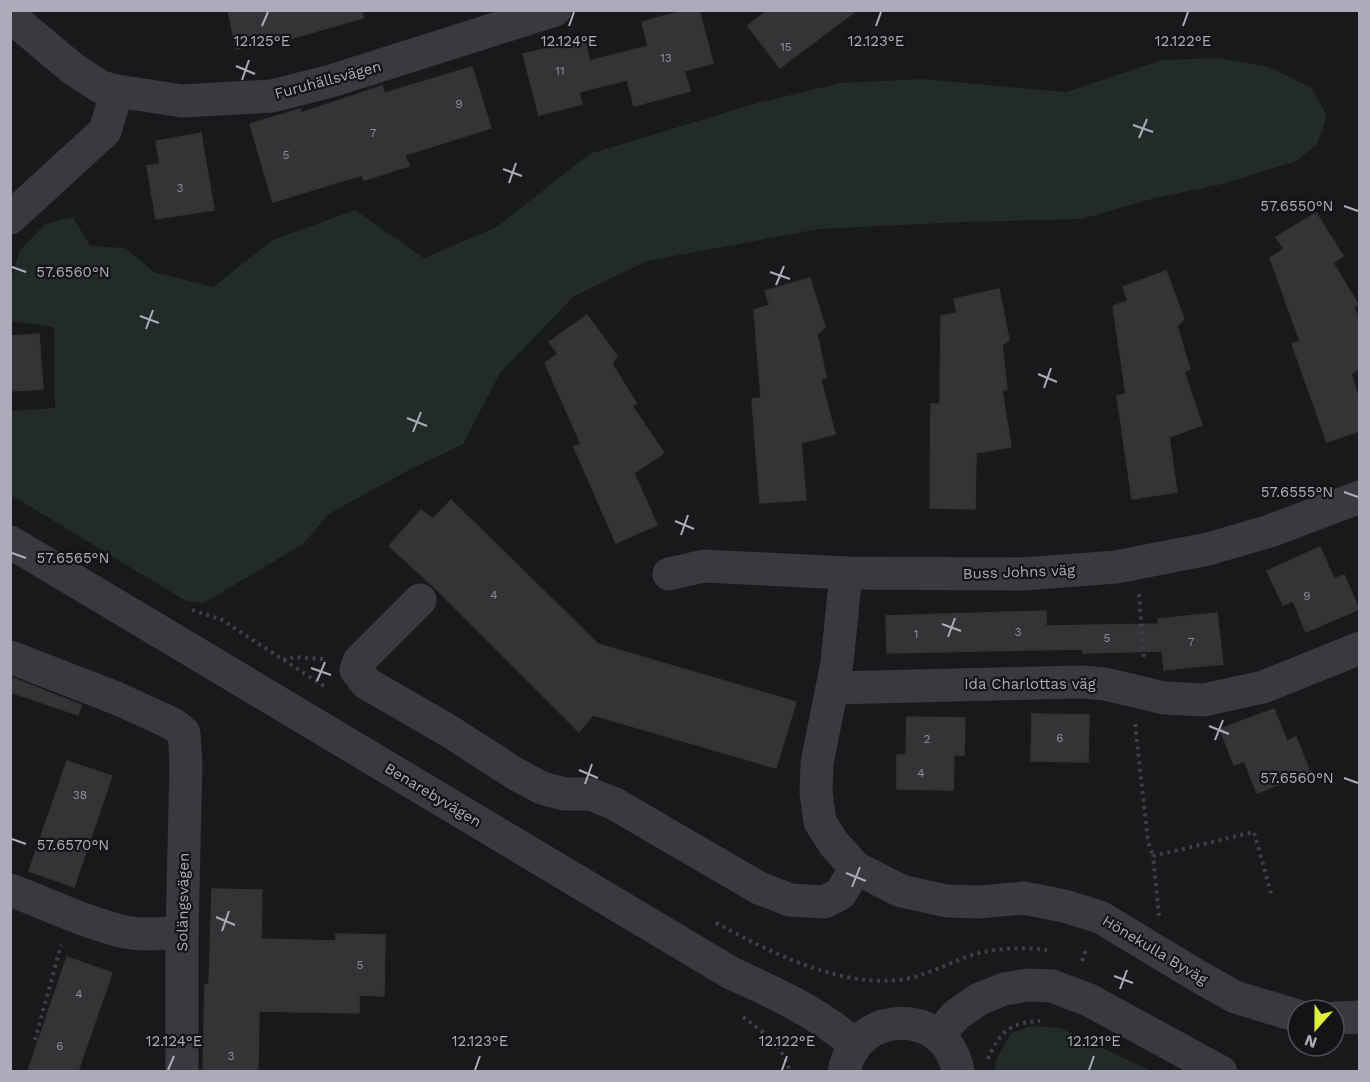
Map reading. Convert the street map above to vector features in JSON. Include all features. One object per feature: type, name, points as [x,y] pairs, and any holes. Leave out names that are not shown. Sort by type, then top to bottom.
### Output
[{"type":"street","name":"Furuhällsvägen","points":[[10,16],[73,69],[101,87],[182,101],[272,96],[332,81],[555,10]]},
{"type":"street","points":[[10,218],[105,131],[117,91]]},
{"type":"street","name":"Buss Johns väg","points":[[669,574],[704,566],[846,573],[1023,574],[1116,567],[1208,549],[1270,531],[1359,497]]},
{"type":"street","name":"Benarebyvägen","points":[[10,542],[722,967],[789,1000],[840,1031],[849,1058]]},
{"type":"street","name":"Hönekulla Byväg","points":[[846,573],[833,688],[817,764],[816,792],[820,822],[834,844],[856,868],[901,891],[947,901],[980,902],[1024,898],[1064,906],[1100,917],[1235,997],[1286,1012]]},
{"type":"street","points":[[420,600],[359,661],[356,670],[366,683],[542,788],[564,794],[590,794],[613,803],[759,888],[790,900],[824,902],[840,894],[856,868]]},
{"type":"street","name":"Ida Charlottas väg","points":[[833,688],[1065,682],[1105,684],[1164,698],[1204,700],[1263,687],[1359,648]]},
{"type":"street","name":"Solängsvägen","points":[[10,657],[116,698],[173,724],[184,733],[182,1071]]},
{"type":"street","points":[[10,890],[127,932],[158,934],[182,932]]},
{"type":"street","points":[[938,1036],[956,1016],[979,999],[1004,989],[1028,985],[1052,986],[1089,1000],[1221,1071]]},
{"type":"street","points":[[849,1058],[872,1030],[895,1023],[918,1025],[938,1036],[953,1054],[972,1068]]},
{"type":"path","points":[[1137,563],[1140,692],[1148,841],[1153,856],[1160,918]]},
{"type":"path","points":[[282,660],[294,657],[321,658],[356,670]]},
{"type":"path","points":[[1153,856],[1254,832],[1271,893]]},
{"type":"path","points":[[35,1040],[70,913]]},
{"type":"path","points":[[972,1068],[1011,1028],[1020,1023],[1049,1021]]},
{"type":"shaded area","points":[[1218,58],[1269,67],[1312,88],[1327,116],[1317,144],[1297,161],[1222,184],[1155,198],[1082,219],[819,229],[647,261],[574,296],[500,373],[463,444],[405,472],[329,514],[303,544],[204,603],[186,601],[11,495],[11,411],[55,408],[54,327],[11,321],[11,278],[20,250],[45,224],[73,217],[90,246],[125,248],[154,272],[213,287],[273,240],[355,210],[424,258],[497,227],[589,154],[754,104],[840,83],[923,79],[1066,92],[1162,60]]},
{"type":"shaded area","points":[[1031,1026],[1060,1028],[1151,1071],[994,1071],[997,1058],[1011,1033]]},
{"type":"building","points":[[228,10],[362,10],[363,18],[289,39],[236,49]]},
{"type":"building","points":[[686,10],[699,10],[713,63],[684,71],[690,91],[634,106],[627,80],[579,92],[582,104],[539,115],[523,54],[584,39],[590,61],[648,46],[642,22]]},
{"type":"building","points":[[768,10],[857,10],[780,68],[748,26]]},
{"type":"building","points":[[472,67],[491,128],[405,155],[409,166],[364,180],[362,175],[273,202],[250,124],[300,109],[301,113],[382,86],[385,93]]},
{"type":"building","points":[[201,133],[214,210],[156,219],[147,166],[160,164],[156,141]]},
{"type":"building","points":[[1316,213],[1343,256],[1333,263],[1358,304],[1354,308],[1359,318],[1359,369],[1351,374],[1359,399],[1359,431],[1327,442],[1292,344],[1300,341],[1270,258],[1284,249],[1276,237]]},
{"type":"building","points":[[1166,271],[1184,319],[1177,326],[1190,369],[1184,372],[1202,425],[1169,437],[1177,492],[1132,499],[1117,396],[1126,394],[1113,306],[1128,301],[1123,287]]},
{"type":"building","points":[[810,278],[825,327],[817,334],[826,377],[821,380],[835,434],[801,443],[806,500],[760,503],[752,399],[761,398],[754,310],[770,305],[765,291]]},
{"type":"building","points":[[999,289],[1009,340],[1002,345],[1007,389],[1002,391],[1011,447],[976,453],[975,509],[930,508],[931,404],[940,404],[941,316],[957,313],[954,299]]},
{"type":"building","points":[[587,315],[617,356],[612,364],[636,403],[632,406],[664,453],[634,473],[657,525],[616,543],[574,447],[581,444],[545,363],[558,354],[549,342]]},
{"type":"building","points":[[39,334],[43,389],[10,391],[10,336]]},
{"type":"building","points":[[451,500],[598,644],[796,702],[776,768],[593,715],[579,732],[433,586],[389,546],[421,510],[433,519]]},
{"type":"building","points":[[1320,547],[1334,579],[1344,575],[1359,609],[1306,632],[1293,601],[1283,605],[1267,571]]},
{"type":"building","points":[[1046,611],[1046,626],[1159,624],[1158,619],[1217,613],[1223,664],[1164,670],[1162,651],[1083,653],[1083,649],[887,653],[886,616]]},
{"type":"building","points":[[10,677],[81,705],[78,715],[10,692]]},
{"type":"building","points":[[1274,709],[1287,741],[1296,737],[1310,772],[1257,793],[1244,761],[1234,765],[1220,729]]},
{"type":"building","points":[[1032,714],[1089,715],[1088,762],[1031,761]]},
{"type":"building","points":[[907,717],[965,718],[964,755],[954,755],[953,790],[897,789],[897,755],[906,755]]},
{"type":"building","points":[[67,761],[112,776],[74,887],[29,871]]},
{"type":"building","points":[[212,889],[262,890],[261,939],[336,941],[336,934],[385,935],[384,996],[359,995],[359,1013],[259,1011],[258,1071],[203,1071],[205,985],[209,985]]},
{"type":"building","points":[[67,957],[112,973],[78,1071],[28,1071]]}]
